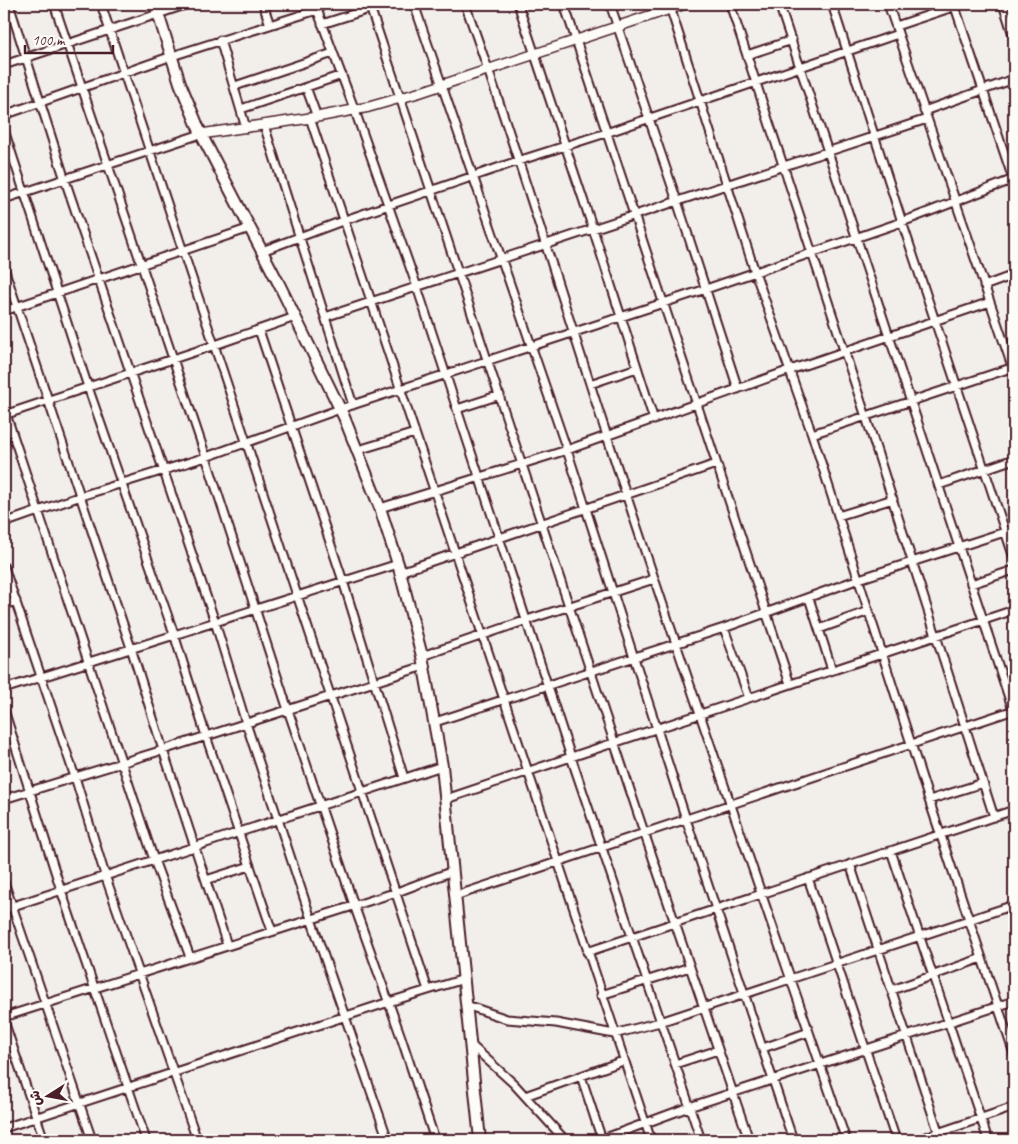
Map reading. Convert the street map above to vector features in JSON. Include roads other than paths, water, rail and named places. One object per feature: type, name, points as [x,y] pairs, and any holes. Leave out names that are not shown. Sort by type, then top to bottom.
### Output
[{"type":"main road","points":[[157,8],[200,134],[262,251],[340,409],[380,508],[399,568],[423,661],[442,766],[480,1140]]},
{"type":"street","points":[[9,4],[65,180],[215,622],[246,723],[311,919],[388,1140]]},
{"type":"street","points":[[54,4],[206,457],[320,806],[435,1140]]},
{"type":"street","points":[[101,4],[428,990]]},
{"type":"street","points":[[4,65],[110,29],[157,8],[188,4]]},
{"type":"street","points":[[263,4],[270,25]]},
{"type":"street","points":[[322,24],[370,6],[385,4]]},
{"type":"street","points":[[414,4],[567,450],[633,658],[793,1140]]},
{"type":"street","points":[[465,4],[488,69],[654,579],[846,1140]]},
{"type":"street","points":[[518,4],[536,54],[654,420]]},
{"type":"street","points":[[564,4],[790,684]]},
{"type":"street","points":[[610,4],[738,389]]},
{"type":"street","points":[[4,200],[200,134],[355,111],[401,98],[577,40],[670,6],[685,4]]},
{"type":"street","points":[[730,4],[893,499],[994,817]]},
{"type":"street","points":[[455,896],[1014,711],[779,4]]},
{"type":"street","points":[[832,4],[902,222],[1014,558]]},
{"type":"street","points":[[812,434],[1014,369],[888,4]]},
{"type":"street","points":[[4,523],[122,482],[206,457],[445,374],[706,289],[902,222],[1014,180],[956,4],[896,26]]},
{"type":"street","points":[[1003,4],[1014,38]]},
{"type":"street","points":[[370,6],[644,832],[749,1140]]},
{"type":"street","points":[[670,6],[755,272],[812,434],[940,834],[1014,1054]]},
{"type":"street","points":[[4,115],[172,56],[270,25],[316,7],[417,287],[547,686],[701,1140]]},
{"type":"street","points":[[262,251],[388,205],[898,34]]},
{"type":"street","points":[[220,40],[246,128]]},
{"type":"street","points":[[747,55],[792,40]]},
{"type":"street","points":[[235,86],[333,53]]},
{"type":"street","points":[[241,109],[342,75]]},
{"type":"street","points":[[924,111],[1014,79]]},
{"type":"street","points":[[306,87],[313,118],[400,389],[623,1061],[651,1140]]},
{"type":"street","points":[[326,318],[927,119]]},
{"type":"street","points":[[264,125],[353,405]]},
{"type":"street","points":[[4,130],[56,292],[174,634],[206,736],[272,931]]},
{"type":"street","points":[[4,310],[250,228]]},
{"type":"street","points":[[4,268],[81,496],[227,945]]},
{"type":"street","points":[[984,286],[1014,275]]},
{"type":"street","points":[[380,508],[567,450],[790,370],[990,302]]},
{"type":"street","points":[[190,957],[154,860],[4,412],[48,401],[295,317]]},
{"type":"street","points":[[259,330],[343,581],[404,778]]},
{"type":"street","points":[[590,384],[638,368]]},
{"type":"street","points":[[457,409],[500,395]]},
{"type":"street","points":[[358,450],[415,433]]},
{"type":"street","points":[[938,484],[1014,459]]},
{"type":"street","points":[[4,688],[343,581],[455,554],[716,464]]},
{"type":"street","points":[[838,516],[893,499]]},
{"type":"street","points":[[435,722],[766,614],[859,580],[1014,528]]},
{"type":"street","points":[[4,567],[139,974],[197,1140]]},
{"type":"street","points":[[971,584],[1014,570]]},
{"type":"street","points":[[4,800],[30,790],[122,763],[374,681],[482,635],[654,579]]},
{"type":"street","points":[[809,598],[832,670]]},
{"type":"street","points":[[4,605],[16,601]]},
{"type":"street","points":[[446,800],[1014,610]]},
{"type":"street","points":[[819,629],[869,611]]},
{"type":"street","points":[[724,628],[749,698]]},
{"type":"street","points":[[4,710],[61,890],[146,1140]]},
{"type":"street","points":[[4,909],[442,766]]},
{"type":"street","points":[[929,800],[983,783]]},
{"type":"street","points":[[587,952],[1014,810]]},
{"type":"street","points":[[891,851],[988,1140]]},
{"type":"street","points":[[850,864],[939,1137]]},
{"type":"street","points":[[206,880],[250,866]]},
{"type":"street","points":[[4,1016],[397,892],[453,871]]},
{"type":"street","points":[[808,878],[896,1140]]},
{"type":"street","points":[[4,882],[92,1140]]},
{"type":"street","points":[[466,1005],[507,1019],[547,1022],[614,1034],[704,1008],[1014,905]]},
{"type":"street","points":[[892,990],[982,958]]},
{"type":"street","points":[[601,995],[690,967]]},
{"type":"street","points":[[4,1128],[388,1002],[464,979]]},
{"type":"street","points":[[581,1076],[601,1140],[734,1093],[1014,1001]]},
{"type":"street","points":[[4,1021],[44,1140]]},
{"type":"street","points":[[763,1048],[808,1032]]},
{"type":"street","points":[[471,1045],[525,1096],[565,1140]]},
{"type":"street","points":[[675,1064],[718,1050]]},
{"type":"street","points":[[525,1096],[623,1061]]},
{"type":"street","points":[[917,1140],[939,1137],[981,1118],[1014,1107]]}]
